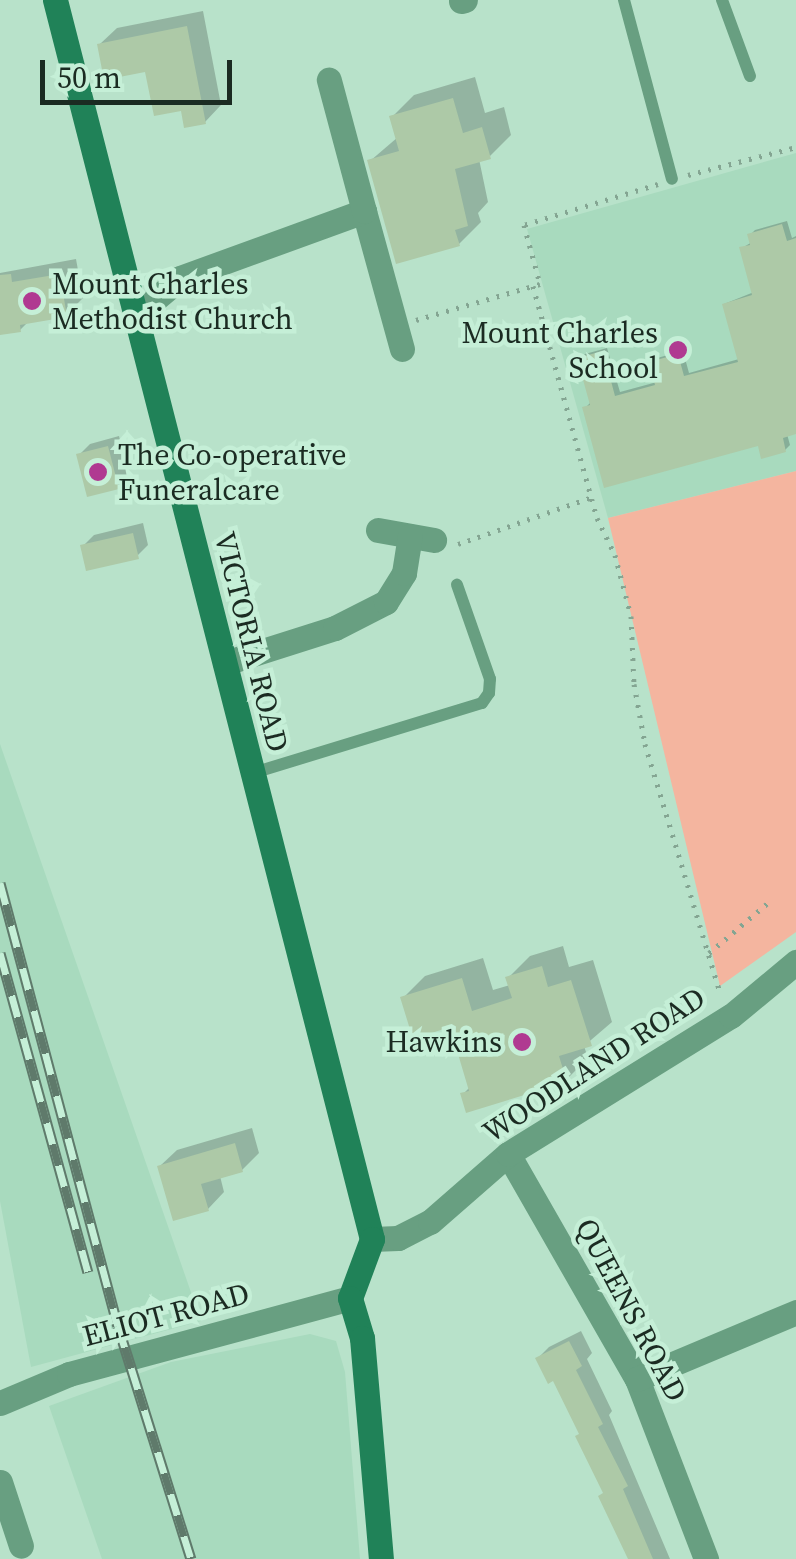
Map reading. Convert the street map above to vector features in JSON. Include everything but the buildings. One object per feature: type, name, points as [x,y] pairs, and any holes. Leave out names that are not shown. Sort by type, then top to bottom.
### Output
[{"type":"street","name":"VICTORIA ROAD","points":[[54,0],[372,1238]]},
{"type":"street","points":[[330,80],[398,338]]},
{"type":"street","points":[[134,317],[180,278],[364,212]]},
{"type":"street","points":[[225,663],[348,623],[386,602],[422,538],[378,530]]},
{"type":"street","name":"WOODLAND ROAD","points":[[372,1238],[398,1238],[430,1222],[508,1154],[731,1016],[796,962]]},
{"type":"street","name":"QUEENS ROAD","points":[[508,1154],[637,1379],[706,1559]]},
{"type":"street","points":[[372,1238],[350,1298],[362,1338],[382,1559]]},
{"type":"street","name":"ELIOT ROAD","points":[[0,1403],[69,1374],[350,1298]]},
{"type":"street","points":[[637,1379],[796,1312]]},
{"type":"street","points":[[0,1482],[21,1546]]},
{"type":"lane","points":[[624,0],[672,179]]},
{"type":"lane","points":[[722,0],[750,76]]},
{"type":"lane","points":[[250,774],[482,702],[490,693],[490,679],[456,585]]},
{"type":"path","points":[[398,338],[540,284],[524,225],[796,146]]},
{"type":"path","points":[[533,286],[592,498],[630,616],[634,684],[645,744],[731,1016]]},
{"type":"path","points":[[422,538],[441,550],[592,498]]},
{"type":"path","points":[[709,953],[770,900]]},
{"type":"shaded area","name":"Mount Charles School","points":[[796,153],[796,471],[608,518],[527,229]]},
{"type":"shaded area","points":[[796,471],[796,932],[720,986],[608,518]]},
{"type":"shaded area","points":[[0,744],[201,1321],[31,1367],[0,1201]]},
{"type":"shaded area","points":[[310,1334],[336,1341],[345,1372],[360,1559],[102,1559],[49,1406],[171,1362]]},
{"type":"railway","points":[[0,883],[118,1326],[191,1559]]},
{"type":"railway","points":[[0,953],[88,1272]]},
{"type":"place","name":"Mount Charles Methodist Church","points":[[32,301]]},
{"type":"place","name":"Mount Charles School","points":[[678,350]]},
{"type":"place","name":"The Co-operative Funeralcare","points":[[98,472]]},
{"type":"place","name":"Hawkins","points":[[522,1042]]}]
